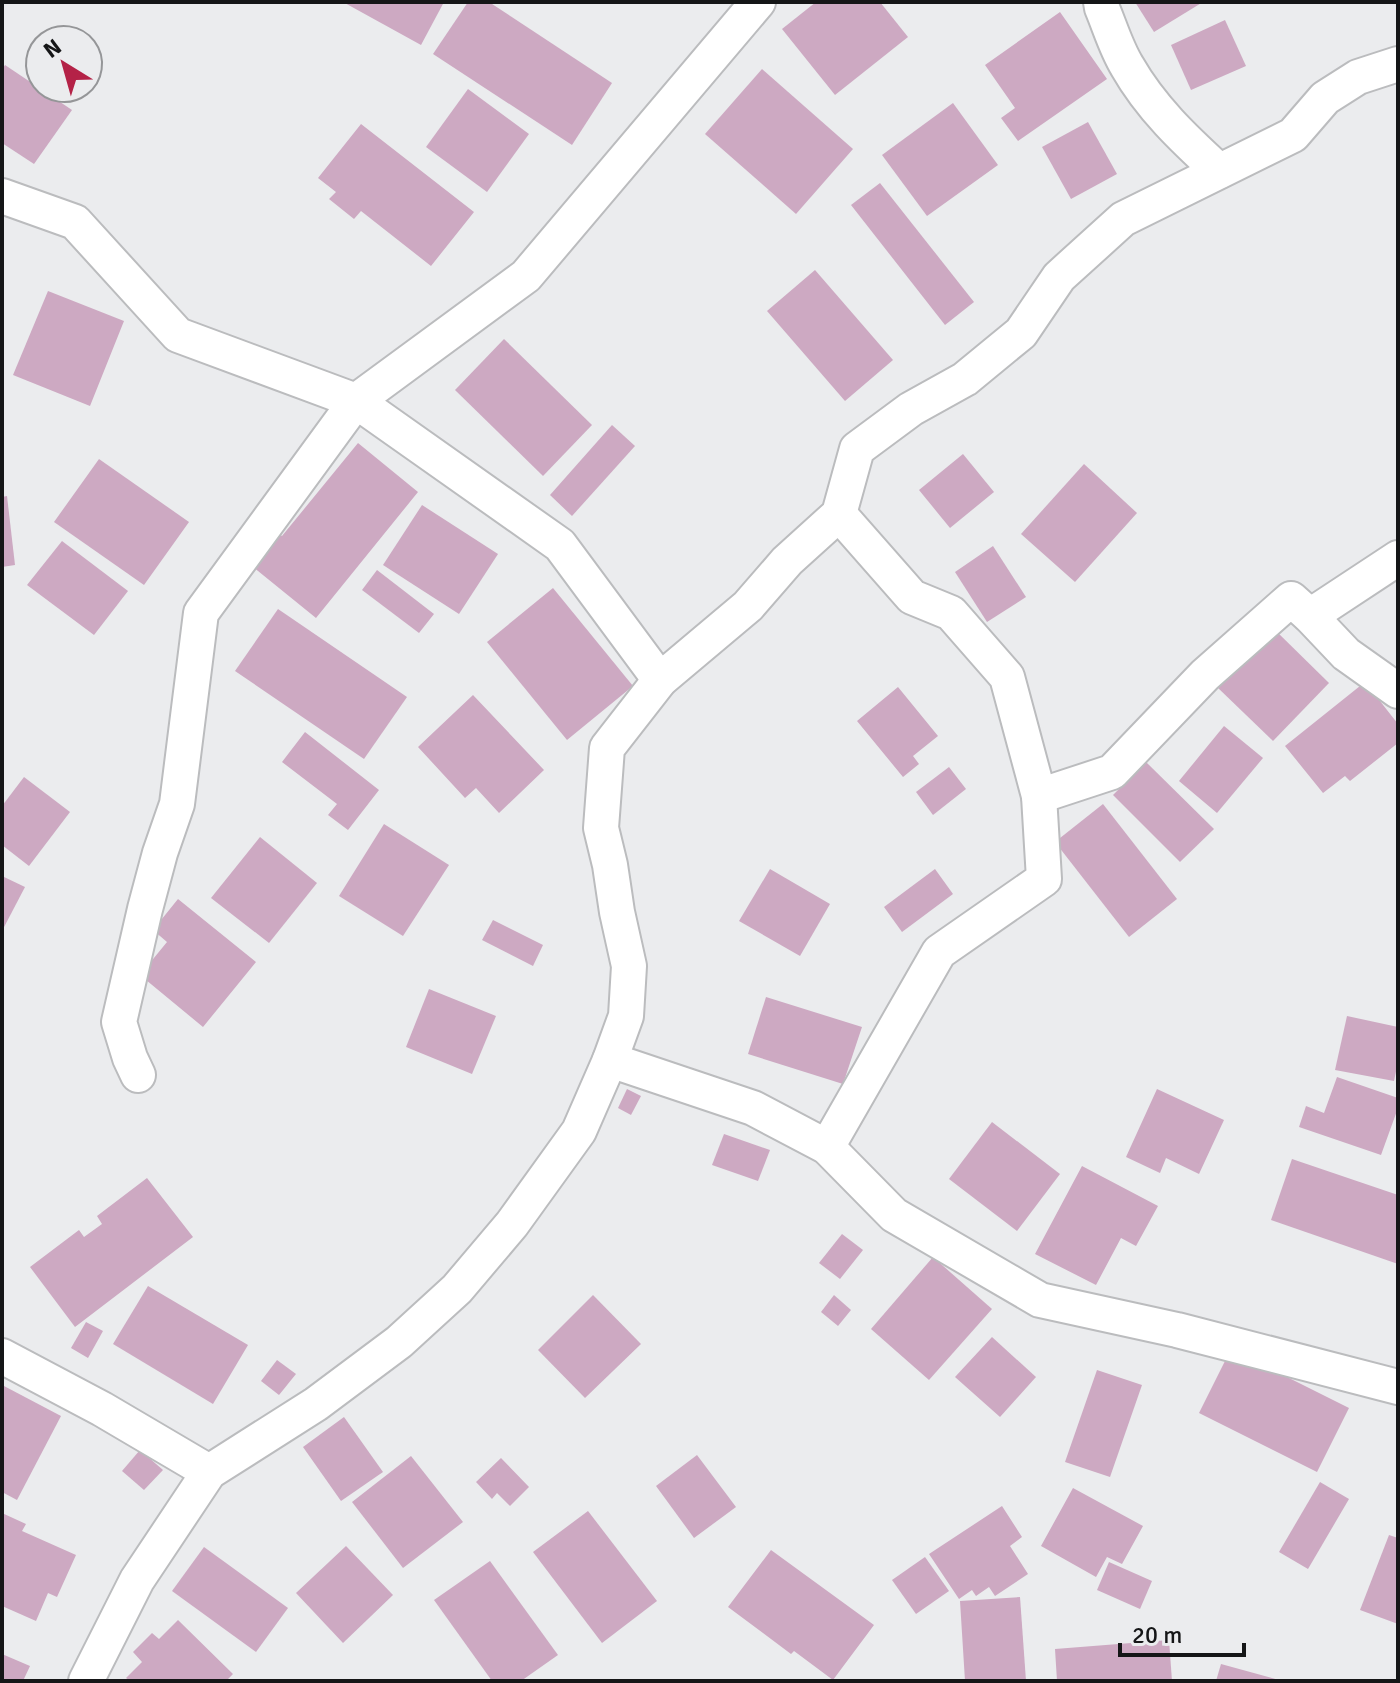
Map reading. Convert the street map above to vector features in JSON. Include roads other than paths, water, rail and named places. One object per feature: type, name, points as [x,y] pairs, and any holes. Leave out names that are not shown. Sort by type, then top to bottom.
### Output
[{"type":"street","points":[[138,1075],[119,1022],[145,909],[177,804],[201,613],[356,401],[526,276],[758,2]]},
{"type":"street","points":[[1101,2],[1126,65],[1154,107],[1219,171]]},
{"type":"street","points":[[86,1681],[137,1580],[209,1472],[316,1404],[399,1342],[457,1289],[512,1224],[579,1131],[626,1016],[629,966],[601,828],[607,748],[660,680],[748,606],[787,561],[839,514],[857,449],[911,409],[965,379],[1021,333],[1059,277],[1123,219],[1293,135],[1325,98],[1358,77],[1398,64]]},
{"type":"street","points":[[2,196],[75,222],[178,335],[356,401],[560,545],[660,680]]},
{"type":"street","points":[[827,1147],[939,952],[1044,879],[1039,796],[1007,677],[951,613],[912,597],[839,514]]},
{"type":"street","points":[[1310,616],[1398,558]]},
{"type":"street","points":[[1039,796],[1112,772],[1205,675],[1291,599],[1346,654],[1398,691]]},
{"type":"street","points":[[610,1060],[753,1108],[827,1147],[894,1215],[1040,1300],[1177,1330],[1398,1387]]},
{"type":"street","points":[[2,1356],[102,1409],[209,1472]]}]
